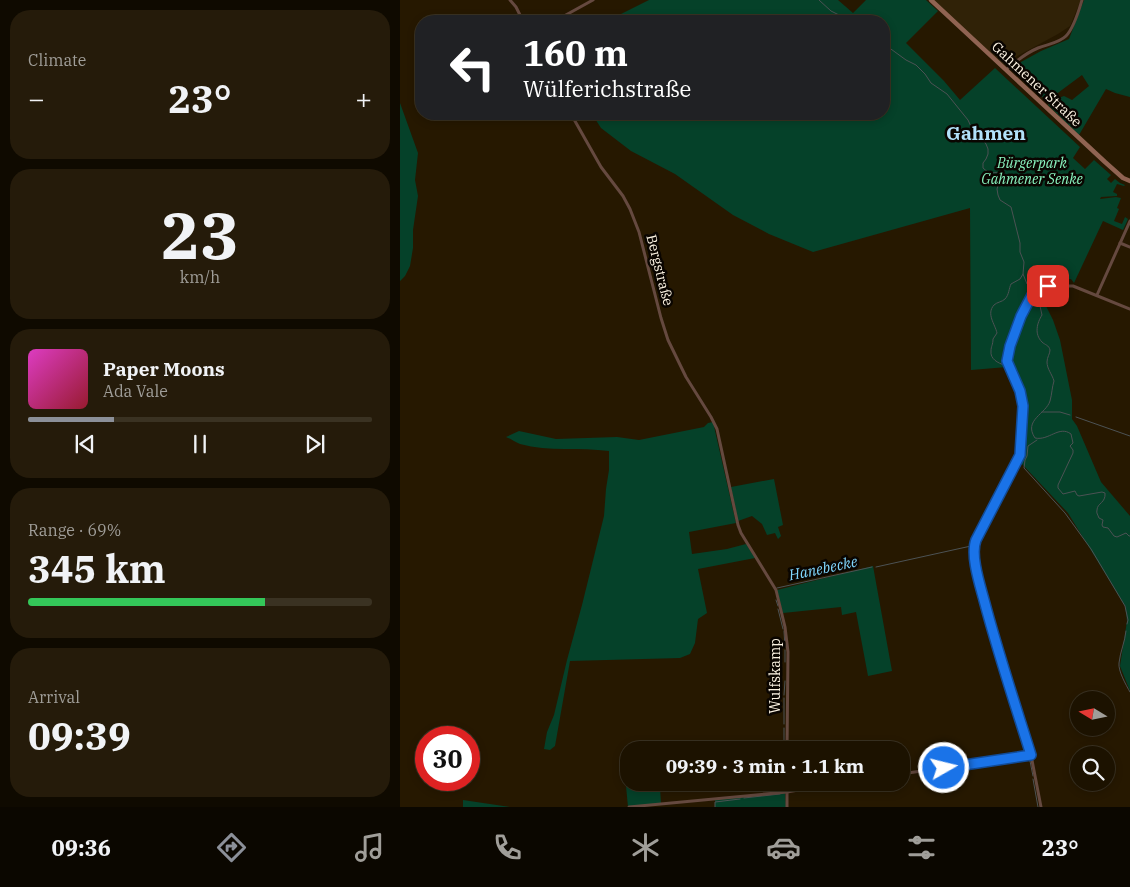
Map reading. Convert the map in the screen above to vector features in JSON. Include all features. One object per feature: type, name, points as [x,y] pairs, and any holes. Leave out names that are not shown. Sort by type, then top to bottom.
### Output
[{"type":"main road","name":"Gahmener Straße","points":[[931,0],[1105,162],[1123,178],[1130,181]]},
{"type":"street","points":[[510,0],[520,15]]},
{"type":"street","points":[[566,15],[593,0]]},
{"type":"street","points":[[1006,70],[1019,59],[1065,37],[1069,32],[1082,0]]},
{"type":"street","name":"Bergstraße","points":[[574,120],[601,167],[623,196],[630,209],[640,232],[660,318],[668,340],[686,377],[711,417],[717,429],[718,437]]},
{"type":"street","points":[[1097,295],[1130,221]]},
{"type":"street","points":[[1120,243],[1130,247]]},
{"type":"street","points":[[1040,807],[1031,755],[1002,664],[974,557],[976,540],[1020,455],[1023,406],[1020,391],[1008,366],[1007,356],[1015,330],[1036,290],[1048,286],[1073,286],[1130,309]]},
{"type":"street","name":"Wulfskamp","points":[[718,437],[741,533],[776,590],[785,627],[788,652],[786,741]]},
{"type":"street","points":[[910,773],[1031,755]]},
{"type":"street","points":[[629,807],[792,791]]},
{"type":"street","points":[[786,792],[787,807]]},
{"type":"shaded area","points":[[933,0],[1081,0],[1070,26],[1001,65]]},
{"type":"green space","name":"Bürgerpark Gahmener Senke","points":[[649,0],[838,0],[853,13],[866,0],[926,0],[938,11],[906,43],[960,100],[995,68],[1080,147],[1073,158],[1085,169],[1094,160],[1111,175],[1107,179],[1111,183],[1115,179],[1125,185],[1117,184],[1113,192],[1117,196],[1101,197],[1100,199],[1121,198],[1114,221],[1122,224],[1125,217],[1128,219],[1123,230],[1103,221],[1074,283],[1071,279],[1038,283],[1021,307],[1003,350],[1007,367],[971,370],[970,208],[813,252],[769,234],[733,215],[675,174],[631,151],[601,128],[596,120],[890,120],[890,15],[619,15]]},
{"type":"green space","points":[[1084,0],[1130,0],[1130,97],[1106,89],[1079,135],[1048,105],[1053,100],[1064,96],[1072,100],[1089,86],[1082,75],[1047,101],[1010,68],[1041,51],[1069,39]]},
{"type":"green space","points":[[400,103],[418,153],[415,180],[418,196],[410,266],[400,281]]},
{"type":"green space","points":[[1038,292],[1053,320],[1060,340],[1072,400],[1072,419],[1077,426],[1101,482],[1130,516],[1130,691],[1120,666],[1127,621],[1125,606],[1068,513],[1018,461],[1024,406],[1007,354],[1015,331],[1033,296]]},
{"type":"green space","points":[[713,422],[736,523],[689,532],[692,554],[746,544],[755,558],[698,569],[707,613],[698,619],[695,643],[690,654],[680,658],[570,661],[555,746],[550,750],[544,749],[604,516],[609,451],[553,449],[520,444],[506,437],[519,431],[556,439],[617,437],[639,440],[704,427],[708,423]]},
{"type":"green space","points":[[774,479],[783,525],[778,527],[781,536],[778,539],[775,533],[767,535],[762,524],[752,516],[738,521],[731,487]]},
{"type":"green space","points":[[873,566],[892,671],[868,676],[856,612],[842,615],[841,607],[783,613],[777,590]]},
{"type":"green space","points":[[626,791],[660,791],[661,804],[628,807]]},
{"type":"green space","points":[[785,793],[786,807],[715,807],[715,799]]},
{"type":"green space","points":[[463,800],[510,807],[463,807]]},
{"type":"waterway","points":[[819,0],[831,11],[839,15]]},
{"type":"waterway","points":[[890,48],[916,65],[931,83],[947,94],[968,120],[974,133],[983,140],[988,149],[983,168],[994,173],[1004,173],[997,189],[998,195],[1000,200],[1011,207],[1020,243],[1020,252],[1024,262],[1023,274],[1027,284],[1033,288],[1038,297],[1042,315],[1037,332],[1039,339],[1049,348],[1047,365],[1054,381],[1048,406],[1033,422],[1032,432],[1035,438],[1045,437],[1062,431],[1071,434],[1073,443],[1070,446],[1073,453],[1058,488],[1063,494],[1075,491],[1079,496],[1105,493],[1104,499],[1097,508],[1099,518],[1103,520],[1103,527],[1108,528],[1114,536],[1117,537],[1126,533],[1130,536]]},
{"type":"waterway","points":[[1004,365],[995,360],[991,354],[993,339],[997,333],[991,312],[994,305],[1004,300],[1011,284],[1020,279],[1023,274]]},
{"type":"waterway","points":[[1006,368],[1019,398]]},
{"type":"waterway","points":[[1020,401],[1020,416]]},
{"type":"waterway","points":[[1042,412],[1060,412],[1070,415]]},
{"type":"waterway","points":[[1076,417],[1130,436]]},
{"type":"waterway","points":[[1009,473],[1017,456],[1020,420]]},
{"type":"waterway","points":[[1037,440],[1028,446],[1024,468],[1065,513],[1091,549],[1125,606],[1127,624]]},
{"type":"waterway","points":[[976,533],[1007,476]]},
{"type":"waterway","name":"Hanebecke","points":[[973,561],[970,547],[974,537]]},
{"type":"waterway","name":"Hanebecke","points":[[876,567],[971,546]]},
{"type":"waterway","points":[[974,564],[977,581]]},
{"type":"waterway","name":"Hanebecke","points":[[777,588],[872,567]]},
{"type":"waterway","points":[[978,584],[981,599]]},
{"type":"waterway","name":"Hanebecke","points":[[776,600],[778,606]]},
{"type":"waterway","points":[[982,601],[987,621]]},
{"type":"waterway","name":"Hanebecke","points":[[778,609],[783,629]]},
{"type":"waterway","points":[[988,624],[997,657]]},
{"type":"waterway","name":"Hanebecke","points":[[784,631],[785,647]]},
{"type":"waterway","points":[[1126,631],[1119,666],[1130,692]]},
{"type":"waterway","name":"Hanebecke","points":[[785,650],[785,662]]},
{"type":"waterway","points":[[998,659],[1003,677]]},
{"type":"waterway","points":[[1004,680],[1027,749],[1026,751]]},
{"type":"waterway","name":"Hanebecke","points":[[784,695],[785,681]]},
{"type":"waterway","name":"Hanebecke","points":[[784,698],[784,724]]},
{"type":"waterway","name":"Hanebecke","points":[[784,728],[784,741]]},
{"type":"waterway","points":[[1026,759],[1030,761],[1033,776]]},
{"type":"waterway","points":[[1033,779],[1038,807]]},
{"type":"waterway","name":"Hanebecke","points":[[744,798],[780,794]]},
{"type":"waterway","name":"Hanebecke","points":[[715,807],[715,802],[740,799]]},
{"type":"district","name":"Gahmen","points":[[986,133]]},
{"type":"route","points":[[944,768],[1031,755],[1002,664],[981,589],[974,557],[974,543],[1020,455],[1023,406],[1020,391],[1008,366],[1007,356],[1015,330],[1032,295],[1036,290],[1048,286]]}]
